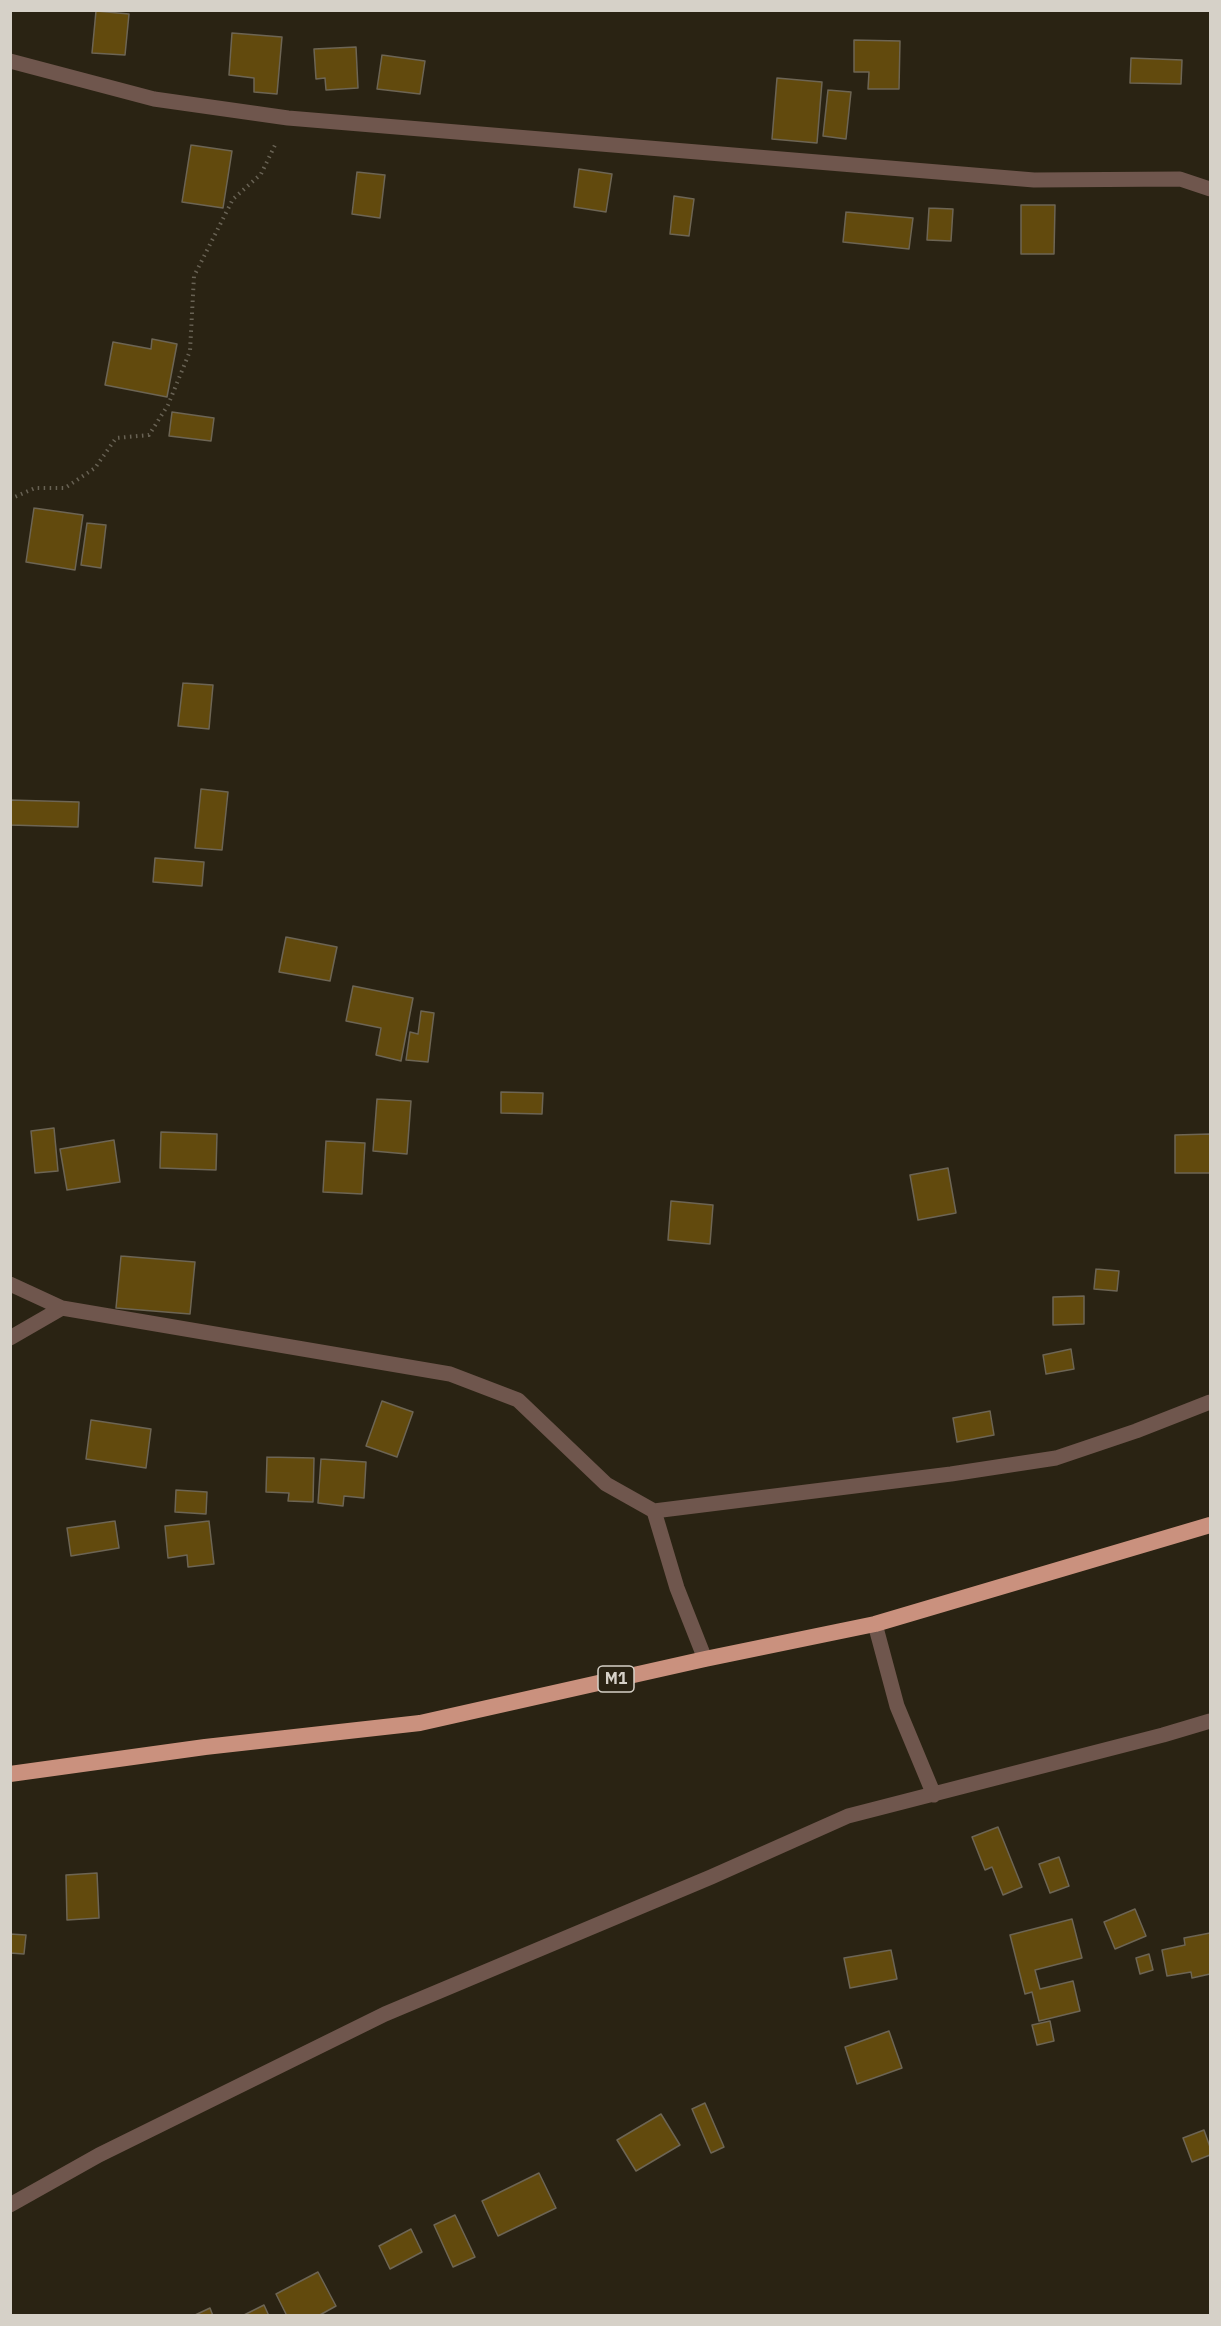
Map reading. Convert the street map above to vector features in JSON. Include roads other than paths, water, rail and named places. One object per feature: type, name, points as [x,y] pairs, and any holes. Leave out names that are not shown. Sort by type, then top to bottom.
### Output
[{"type":"highway","name":"M1","points":[[10,1774],[205,1747],[420,1723],[705,1659],[875,1624],[1210,1526]]},
{"type":"street","points":[[10,61],[154,99],[288,118],[1034,180],[1180,179],[1210,189]]},
{"type":"street","points":[[10,1284],[62,1308],[450,1374],[518,1400],[606,1484],[654,1511],[951,1474],[1056,1458],[1136,1431],[1210,1402]]},
{"type":"street","points":[[10,1338],[62,1308]]},
{"type":"street","points":[[654,1511],[677,1588],[705,1659]]},
{"type":"street","points":[[875,1624],[897,1706],[934,1795]]},
{"type":"street","points":[[10,2205],[99,2155],[385,2014],[700,1882],[848,1816],[1210,1721]]}]
